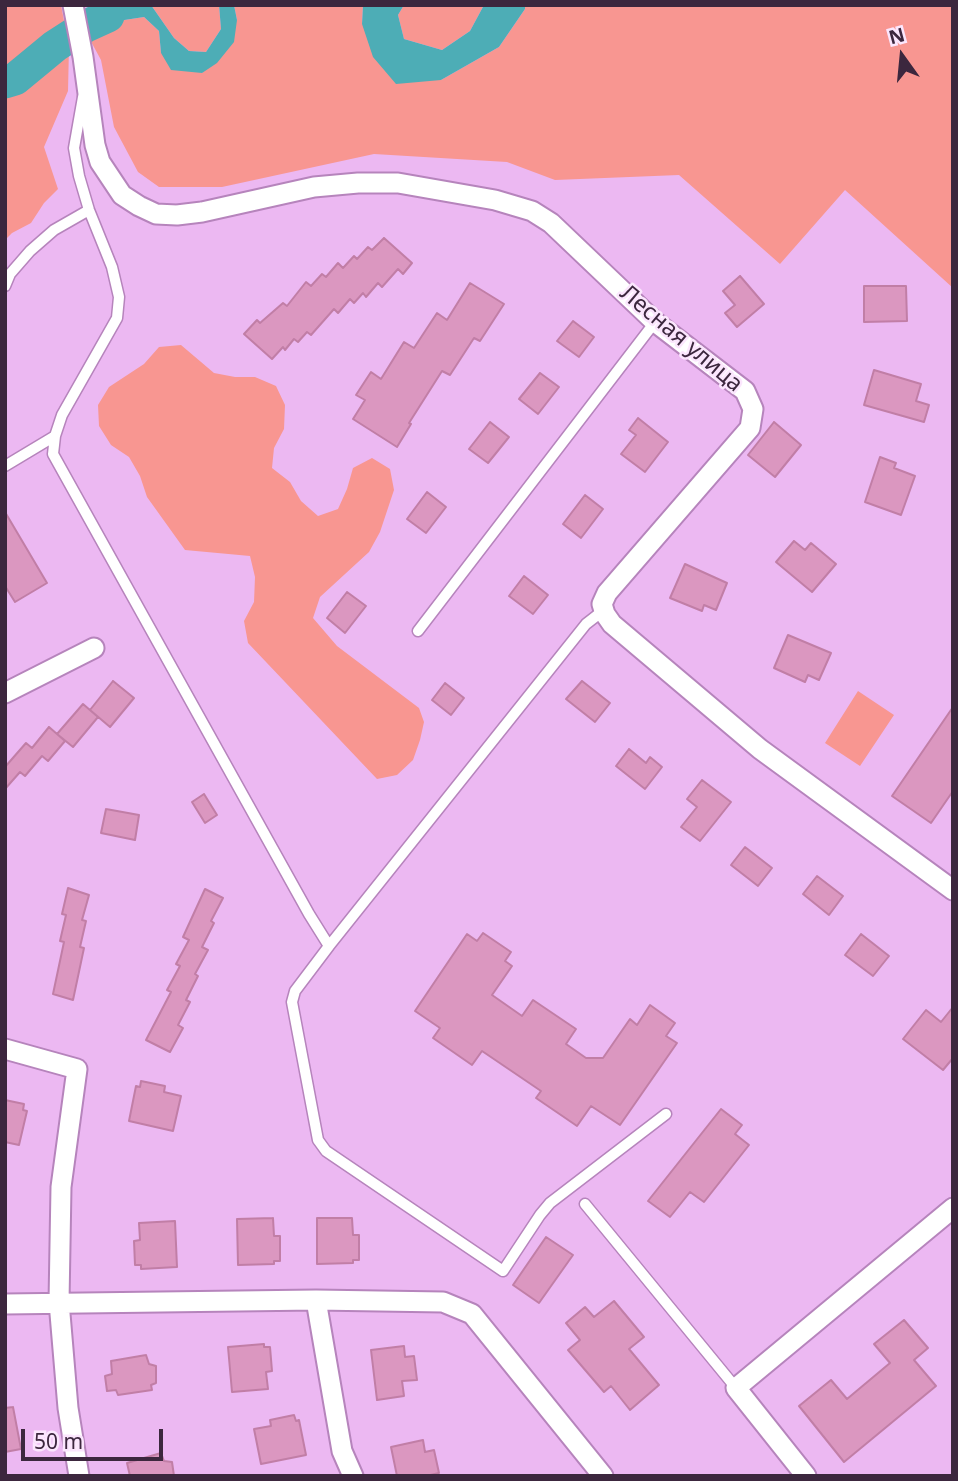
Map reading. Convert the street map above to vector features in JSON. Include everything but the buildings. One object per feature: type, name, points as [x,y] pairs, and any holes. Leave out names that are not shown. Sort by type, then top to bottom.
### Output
[{"type":"street","name":"Лесная улица","points":[[74,5],[95,145],[100,162],[122,195],[139,206],[156,214],[177,215],[314,187],[358,183],[398,183],[495,200],[532,212],[551,223],[655,322],[745,391],[750,400],[753,418],[750,428],[607,593],[602,604],[604,610]]},
{"type":"street","points":[[604,610],[612,624],[760,749],[953,890]]},
{"type":"street","points":[[5,693],[94,648]]},
{"type":"street","points":[[5,1049],[77,1069],[61,1187],[59,1302],[68,1409],[79,1476]]},
{"type":"street","points":[[806,1476],[736,1388],[953,1208]]},
{"type":"street","points":[[316,1300],[342,1451],[353,1476]]},
{"type":"street","points":[[5,1304],[316,1300],[443,1303],[471,1314],[603,1476]]},
{"type":"lane","points":[[87,83],[74,148],[89,210],[112,267],[119,297],[117,317],[62,415],[53,454],[329,946]]},
{"type":"lane","points":[[5,286],[10,274],[30,251],[54,230],[89,210]]},
{"type":"lane","points":[[418,631],[655,322]]},
{"type":"lane","points":[[5,466],[55,436]]},
{"type":"lane","points":[[604,610],[586,624],[329,946],[295,991],[292,1002],[318,1140],[326,1151],[503,1270],[551,1203],[666,1114]]},
{"type":"lane","points":[[585,1204],[736,1388]]},
{"type":"shaded area","points":[[5,5],[61,5],[69,47],[68,91],[44,147],[58,189],[44,203],[31,223],[5,240]]},
{"type":"shaded area","points":[[102,5],[151,5],[174,38],[189,51],[206,52],[221,29],[219,5],[234,5],[237,20],[234,42],[217,63],[202,73],[171,70],[161,53],[159,31],[144,17],[118,21],[88,36],[86,16]]},
{"type":"shaded area","points":[[151,5],[219,5],[221,29],[206,52],[189,51],[174,38]]},
{"type":"shaded area","points":[[234,5],[363,5],[362,24],[441,80],[499,47],[525,9],[525,5],[953,5],[953,288],[845,190],[780,264],[679,175],[555,180],[507,162],[374,154],[222,187],[159,187],[138,172],[114,127],[101,60],[88,36],[118,21],[144,17],[159,31],[161,53],[202,73],[237,20]]},
{"type":"shaded area","points":[[363,5],[404,5],[398,15],[404,39],[442,50],[470,31],[484,5],[525,5],[525,9],[499,47],[441,80],[396,84],[373,57],[362,24]]},
{"type":"shaded area","points":[[404,5],[484,5],[470,31],[442,50],[404,39],[398,15]]},
{"type":"shaded area","points":[[181,345],[214,373],[255,377],[276,386],[285,405],[284,429],[274,448],[272,468],[290,482],[301,501],[318,516],[338,509],[353,468],[372,458],[390,469],[394,490],[380,532],[369,552],[320,597],[313,618],[337,646],[419,708],[424,722],[420,740],[413,760],[397,775],[377,779],[248,643],[244,621],[254,602],[255,577],[250,556],[185,550],[147,497],[140,476],[129,457],[111,445],[99,426],[98,405],[109,387],[144,364],[159,347]]},
{"type":"shaded area","points":[[858,691],[894,715],[860,766],[825,743]]},
{"type":"waterway","points":[[5,82],[15,79],[55,46],[86,26],[108,16]]}]
